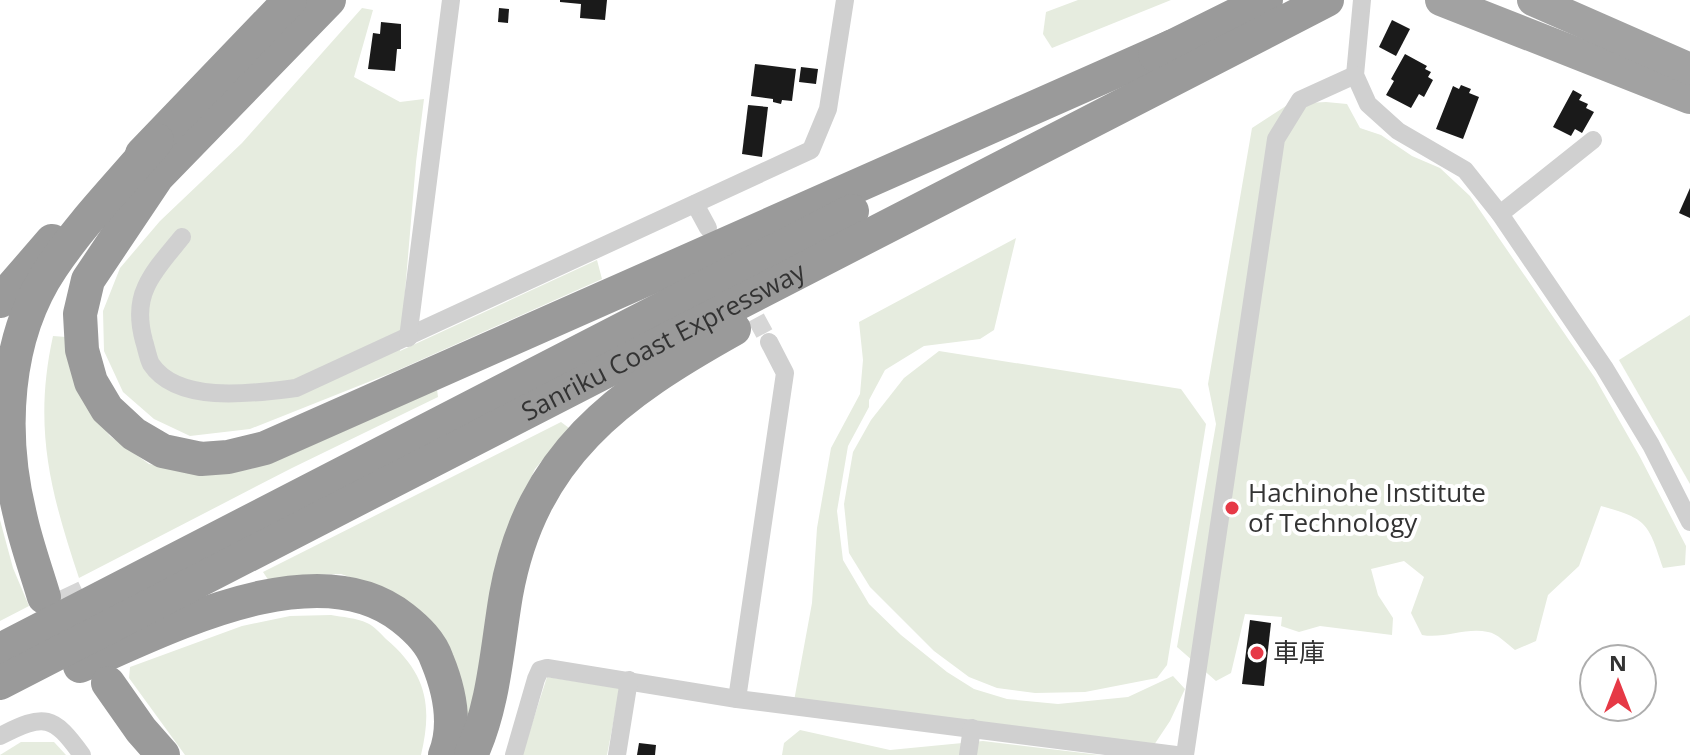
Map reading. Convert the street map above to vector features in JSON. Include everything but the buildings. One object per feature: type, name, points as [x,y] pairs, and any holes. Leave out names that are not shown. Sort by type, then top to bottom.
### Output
[{"type":"highway","points":[[55,616],[20,515],[11,464],[9,407],[15,358],[30,310],[51,268],[157,140],[290,0]]},
{"type":"highway","points":[[55,616],[29,465],[27,408],[30,365],[43,318],[64,277],[97,238],[329,0]]},
{"type":"highway","name":"Sanriku Coast Expressway","points":[[0,650],[55,616],[1266,0]]},
{"type":"highway","points":[[1441,0],[1690,98]]},
{"type":"highway","points":[[1533,0],[1690,69]]},
{"type":"highway","name":"Sanriku Coast Expressway","points":[[0,683],[55,616],[1012,163],[1317,5]]},
{"type":"highway","points":[[157,177],[88,280],[80,314],[82,350],[91,382],[107,409],[134,434],[163,451],[201,459],[228,457],[265,448],[1173,46]]},
{"type":"highway","points":[[0,301],[31,263],[102,189],[157,140]]},
{"type":"highway","points":[[471,755],[487,706],[507,591],[518,549],[551,476],[576,443],[605,413],[656,375],[866,255],[1012,163]]},
{"type":"highway","points":[[0,701],[178,624],[257,599],[299,591],[331,592],[364,597],[391,608],[416,628],[434,650],[449,693],[451,716],[445,755]]},
{"type":"highway","points":[[134,755],[99,686],[163,755]]},
{"type":"street","points":[[408,338],[451,0]]},
{"type":"street","points":[[182,237],[146,286],[139,310],[151,364],[171,382],[201,392],[251,393],[296,388],[811,150],[828,109],[845,0]]},
{"type":"street","points":[[1362,0],[1355,75],[1368,104],[1398,131],[1465,170],[1500,214],[1604,367],[1651,445],[1690,522]]},
{"type":"street","points":[[1185,755],[1276,139],[1300,100],[1355,75]]},
{"type":"street","points":[[1500,214],[1593,140]]},
{"type":"street","points":[[695,204],[708,228]]},
{"type":"street","points":[[737,699],[785,373],[769,342]]},
{"type":"street","points":[[514,755],[540,670],[547,668],[737,699],[1176,755]]},
{"type":"street","points":[[617,755],[629,680]]},
{"type":"street","points":[[0,736],[19,726],[39,721],[53,723],[63,729],[82,755]]},
{"type":"street","points":[[968,755],[972,728]]},
{"type":"shaded area","points":[[1078,0],[1171,0],[1052,48],[1043,34],[1046,12]]},
{"type":"shaded area","points":[[362,8],[373,10],[354,77],[400,102],[424,99],[400,351],[597,260],[602,279],[396,371],[250,429],[190,436],[154,419],[123,392],[104,351],[103,311],[120,268],[160,221],[242,143]]},
{"type":"shaded area","points":[[1289,104],[1347,104],[1360,128],[1381,135],[1412,156],[1440,168],[1470,196],[1595,378],[1686,546],[1685,565],[1663,568],[1644,525],[1628,515],[1601,506],[1579,566],[1548,595],[1536,641],[1515,650],[1488,632],[1422,635],[1411,613],[1424,577],[1404,561],[1371,569],[1378,595],[1393,618],[1392,635],[1320,626],[1299,632],[1281,626],[1282,617],[1245,614],[1231,673],[1216,681],[1177,647],[1216,424],[1208,384],[1252,128]]},
{"type":"shaded area","points":[[1016,238],[994,330],[980,339],[924,346],[885,370],[848,446],[837,511],[843,560],[869,604],[901,635],[974,689],[1007,699],[1058,704],[1128,697],[1173,676],[1185,689],[1154,745],[794,701],[812,603],[817,528],[831,448],[860,394],[863,360],[859,322]]},
{"type":"shaded area","points":[[1690,315],[1690,484],[1619,360]]},
{"type":"shaded area","points":[[53,336],[66,337],[86,404],[110,436],[149,464],[202,475],[251,469],[290,455],[437,389],[438,397],[79,578],[60,516],[48,458],[45,400]]},
{"type":"shaded area","points":[[939,351],[1181,389],[1206,424],[1167,665],[1157,678],[1085,692],[1035,693],[997,688],[969,677],[934,651],[870,587],[849,553],[844,504],[853,452],[871,420],[904,378]]},
{"type":"shaded area","points":[[561,422],[569,428],[535,469],[511,520],[471,715],[462,712],[433,629],[395,593],[341,574],[269,581],[263,572]]},
{"type":"shaded area","points":[[0,520],[13,568],[29,606],[0,621]]},
{"type":"shaded area","points":[[331,615],[370,624],[410,664],[418,677],[426,705],[421,755],[185,755],[129,678],[130,667],[242,626],[290,616]]},
{"type":"shaded area","points":[[547,677],[620,688],[607,755],[522,755]]},
{"type":"shaded area","points":[[800,730],[890,750],[983,741],[1100,755],[782,755],[784,743]]},
{"type":"shaded area","points":[[21,742],[54,742],[66,755],[0,755]]},
{"type":"tunnel","points":[[743,294],[769,342]]},
{"type":"tunnel","points":[[63,589],[87,639]]},
{"type":"place","name":"Hachinohe Institute of Technology","points":[[1232,508]]},
{"type":"place","name":"車庫","points":[[1257,653]]}]
